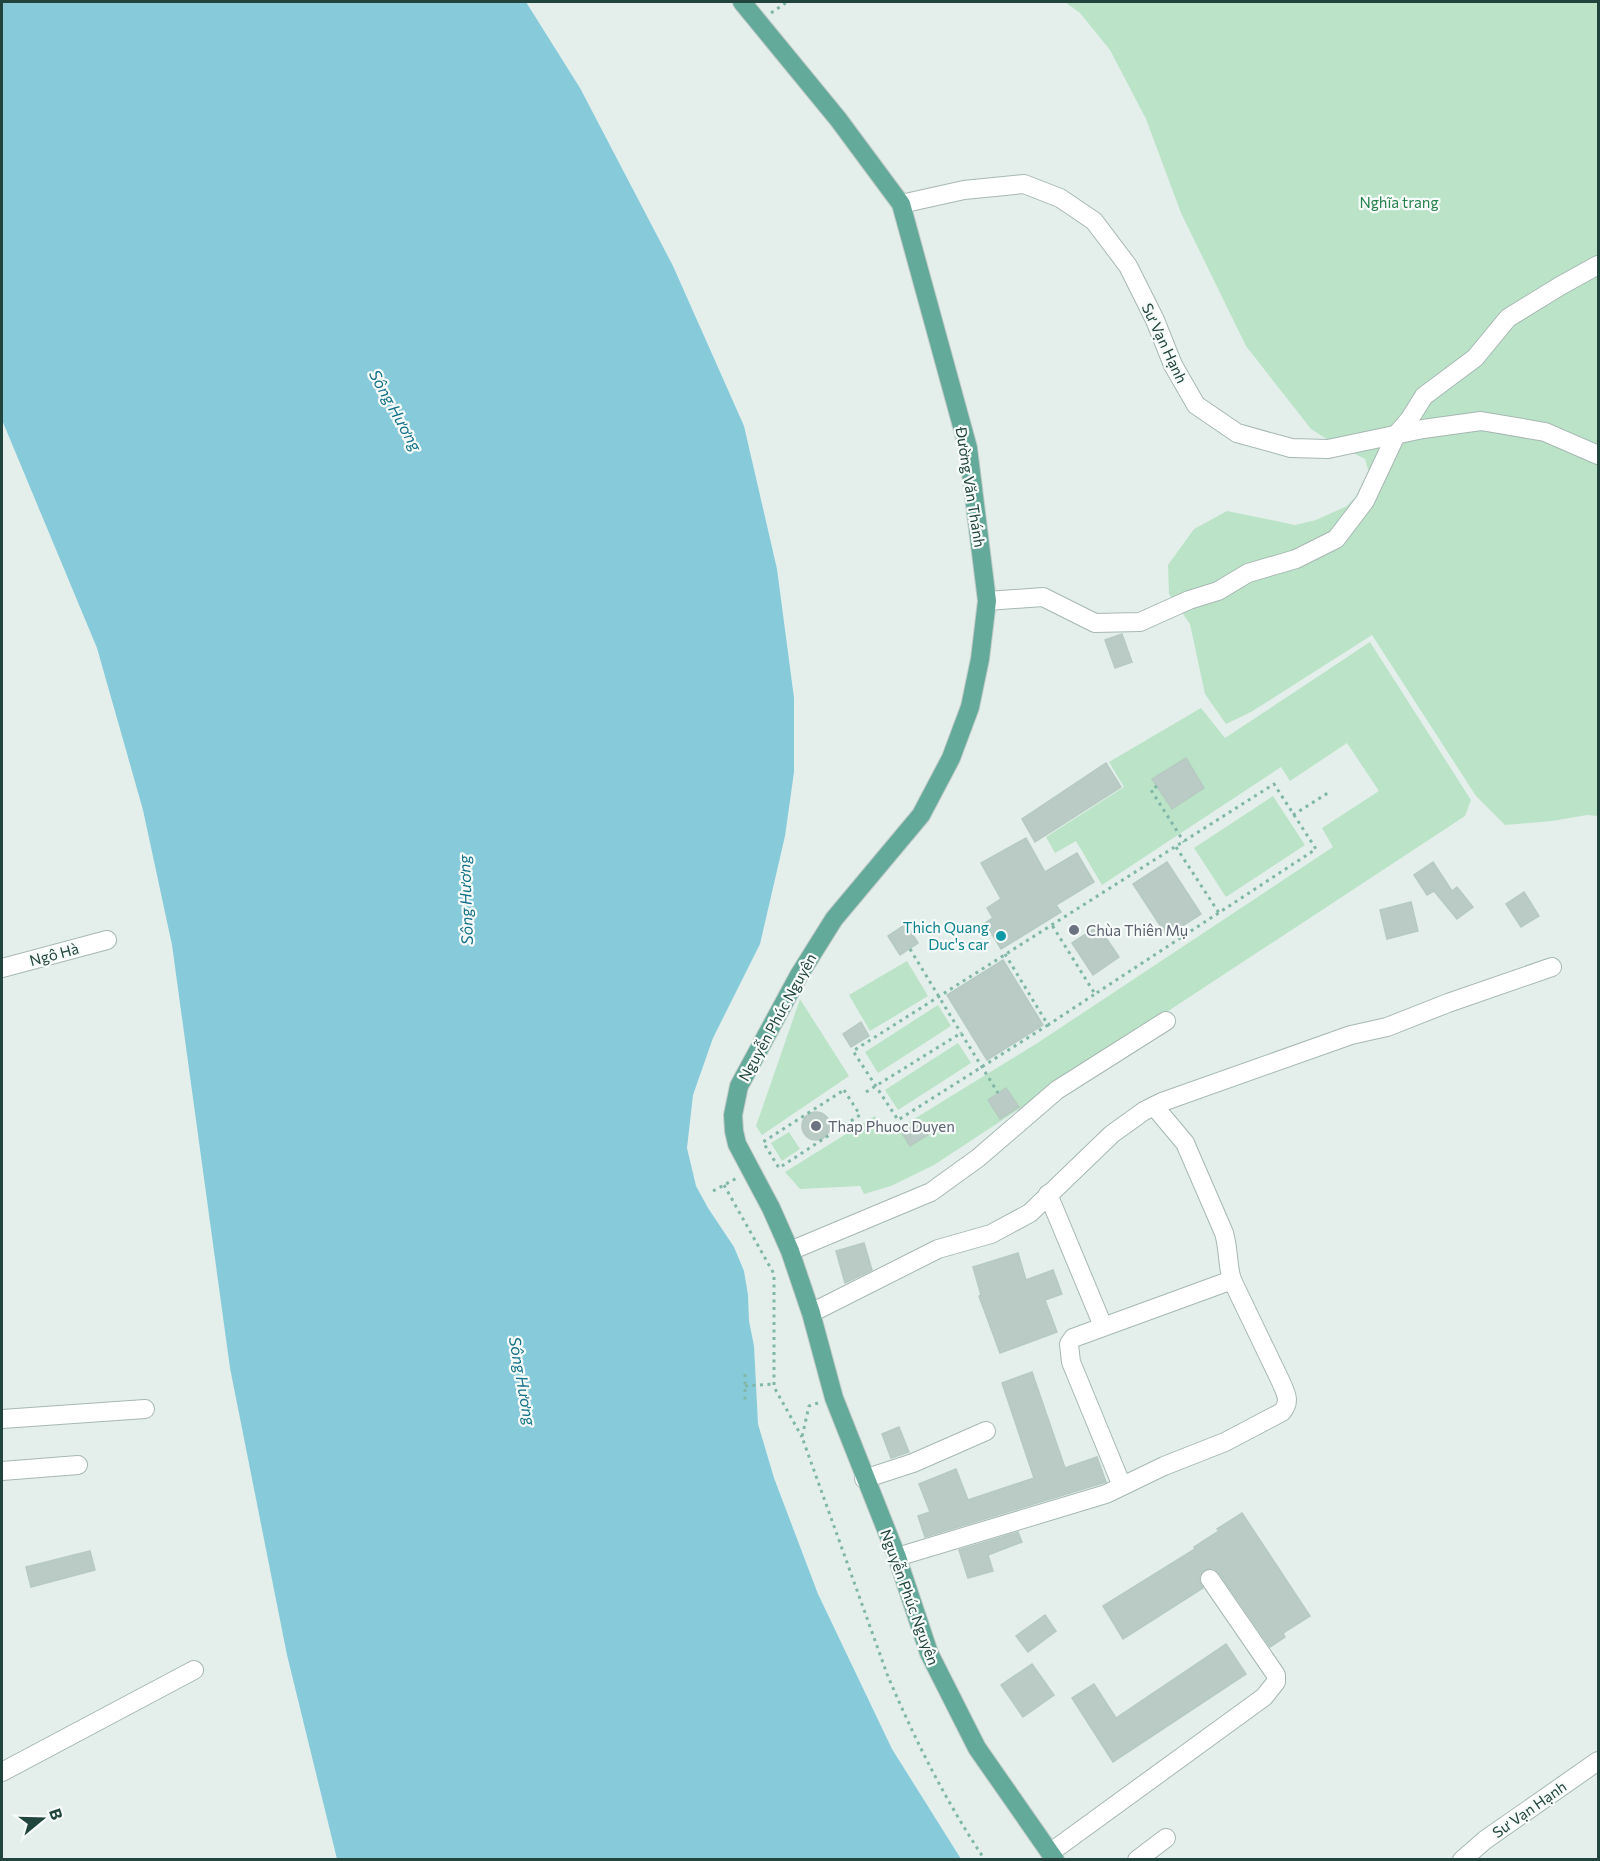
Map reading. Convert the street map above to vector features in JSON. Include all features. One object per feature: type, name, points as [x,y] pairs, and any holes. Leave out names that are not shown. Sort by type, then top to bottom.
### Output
[{"type":"main road","name":"Đường Văn Thánh","points":[[742,2],[838,119],[901,204],[968,448],[987,601],[980,659],[969,707],[951,758],[921,815],[834,919]]},
{"type":"main road","name":"Nguyễn Phúc Nguyên","points":[[834,919],[799,975],[739,1086],[733,1115],[737,1144],[771,1208],[790,1251],[811,1313],[834,1398],[864,1479],[897,1557],[929,1653],[977,1748],[1053,1856]]},
{"type":"street","name":"Sư Vạn Hạnh","points":[[901,204],[964,190],[1024,184],[1060,198],[1095,221],[1128,266],[1155,320],[1173,365],[1196,405],[1237,433],[1291,448],[1328,449],[1481,421],[1545,432],[1599,455]]},
{"type":"street","points":[[987,601],[1043,597],[1095,623],[1140,622],[1189,600],[1218,591],[1248,573],[1296,559],[1336,539],[1365,501],[1396,435],[1409,420],[1424,396],[1475,358],[1508,318],[1560,286],[1599,266]]},
{"type":"street","name":"Ngô Hà","points":[[2,968],[107,940]]},
{"type":"street","points":[[811,1313],[938,1250],[991,1234],[1030,1213],[1112,1134],[1154,1106],[1263,1064],[1351,1035],[1387,1027],[1552,967]]},
{"type":"street","points":[[790,1251],[931,1192],[978,1158],[1057,1090],[1166,1022]]},
{"type":"street","points":[[897,1557],[1073,1504],[1122,1486],[1164,1466],[1225,1442],[1282,1412],[1287,1406],[1288,1398],[1285,1390],[1232,1280],[1228,1269],[1228,1247],[1224,1233],[1185,1143],[1154,1106]]},
{"type":"street","points":[[1048,1194],[1103,1326]]},
{"type":"street","points":[[1122,1486],[1071,1362],[1069,1344],[1074,1338],[1103,1326],[1232,1280]]},
{"type":"street","points":[[2,1419],[145,1409]]},
{"type":"street","points":[[864,1479],[913,1463],[986,1431]]},
{"type":"street","points":[[2,1471],[78,1465]]},
{"type":"street","points":[[1053,1856],[1264,1697],[1276,1682],[1276,1675],[1210,1579]]},
{"type":"street","points":[[2,1772],[194,1670]]},
{"type":"street","name":"Sư Vạn Hạnh","points":[[1462,1860],[1485,1840],[1599,1761]]},
{"type":"street","points":[[1137,1860],[1166,1838]]},
{"type":"path","points":[[1274,784],[1316,849],[1048,1025],[898,1120],[853,1051],[1184,842],[1274,784]]},
{"type":"path","points":[[1157,786],[1151,790],[1184,842]]},
{"type":"path","points":[[1293,814],[1331,791]]},
{"type":"path","points":[[1160,804],[1167,801]]},
{"type":"path","points":[[1176,847],[1219,913]]},
{"type":"path","points":[[1052,925],[1095,994]]},
{"type":"path","points":[[910,949],[998,1093]]},
{"type":"path","points":[[1005,954],[1048,1025]]},
{"type":"path","points":[[866,1092],[961,1033]]},
{"type":"path","points":[[844,1089],[852,1102],[860,1116],[779,1168],[763,1142],[844,1089]]},
{"type":"path","points":[[852,1102],[857,1098]]},
{"type":"path","points":[[713,1191],[750,1170]]},
{"type":"path","points":[[724,1185],[774,1274],[774,1384],[792,1422],[802,1437],[887,1674],[903,1711],[938,1783],[985,1860]]},
{"type":"path","points":[[745,1374],[745,1401]]},
{"type":"path","points":[[745,1386],[774,1384]]},
{"type":"path","points":[[802,1437],[809,1406],[834,1398]]},
{"type":"green space","name":"Nghĩa trang","points":[[1065,2],[1598,2],[1598,816],[1587,815],[1505,825],[1476,796],[1372,635],[1251,712],[1226,724],[1205,694],[1190,624],[1169,594],[1168,565],[1194,529],[1227,511],[1295,525],[1316,520],[1347,506],[1371,480],[1365,459],[1311,429],[1246,346],[1181,213],[1146,119],[1110,50],[1080,13]]},
{"type":"green space","points":[[1370,642],[1471,800],[1465,816],[934,1165],[891,1186],[864,1194],[860,1186],[800,1189],[785,1172],[875,1116],[888,1135],[1039,1042],[1333,847],[1322,828],[1379,791],[1347,743],[1290,781],[1281,767],[1102,885],[1076,841],[1055,853],[1046,837],[1124,787],[1109,762],[1201,708],[1225,738]]},
{"type":"green space","points":[[1273,796],[1305,845],[1226,897],[1194,848]]},
{"type":"green space","points":[[907,961],[928,996],[870,1031],[849,995]]},
{"type":"green space","points":[[800,999],[849,1076],[762,1135],[756,1126]]},
{"type":"green space","points":[[938,1005],[951,1026],[878,1073],[865,1052]]},
{"type":"green space","points":[[958,1043],[971,1063],[898,1110],[885,1090]]},
{"type":"green space","points":[[789,1132],[800,1149],[782,1161],[771,1143]]},
{"type":"water","name":"Sông Hương","points":[[2,2],[526,2],[580,88],[673,266],[744,426],[777,569],[794,698],[794,772],[785,836],[760,944],[713,1038],[693,1095],[687,1148],[696,1186],[734,1247],[744,1271],[754,1346],[758,1424],[774,1478],[818,1594],[892,1749],[961,1859],[337,1859],[287,1655],[230,1368],[172,945],[143,810],[97,648],[2,420]]},
{"type":"building","points":[[1122,634],[1132,662],[1115,668],[1105,640]]},
{"type":"building","points":[[1186,758],[1204,788],[1172,809],[1152,779]]},
{"type":"building","points":[[1106,763],[1121,787],[1035,842],[1022,819]]},
{"type":"building","points":[[1026,838],[1045,872],[1077,853],[1094,882],[1056,905],[1061,912],[1001,949],[985,923],[993,918],[987,908],[1001,899],[981,863]]},
{"type":"building","points":[[1167,862],[1201,914],[1167,936],[1133,884]]},
{"type":"building","points":[[1433,862],[1452,891],[1457,887],[1473,907],[1457,919],[1434,891],[1427,895],[1414,875]]},
{"type":"building","points":[[1524,892],[1539,916],[1521,927],[1506,904]]},
{"type":"building","points":[[1411,902],[1418,931],[1387,939],[1380,910]]},
{"type":"building","points":[[906,924],[918,943],[900,955],[888,936]]},
{"type":"building","points":[[1098,926],[1119,957],[1093,975],[1072,943]]},
{"type":"building","points":[[1003,960],[1043,1025],[987,1060],[947,995]]},
{"type":"building","points":[[861,1022],[869,1036],[851,1047],[843,1034]]},
{"type":"building","points":[[1006,1088],[1019,1107],[1000,1119],[988,1100]]},
{"type":"building","name":"Thap Phuoc Duyen","points":[[816,1112],[826,1116],[830,1126],[826,1136],[816,1140],[806,1136],[802,1126],[806,1116]]},
{"type":"building","points":[[920,1122],[928,1135],[910,1146],[902,1133]]},
{"type":"building","points":[[864,1243],[872,1270],[845,1283],[836,1251]]},
{"type":"building","points":[[1018,1253],[1026,1280],[1053,1270],[1062,1294],[1045,1300],[1057,1332],[1000,1353],[979,1296],[981,1295],[973,1267]]},
{"type":"building","points":[[1032,1372],[1065,1468],[1097,1457],[1106,1482],[925,1537],[918,1516],[930,1512],[919,1484],[956,1469],[968,1500],[1034,1478],[1002,1383]]},
{"type":"building","points":[[899,1427],[909,1452],[891,1458],[882,1434]]},
{"type":"building","points":[[1242,1513],[1310,1616],[1283,1633],[1285,1637],[1270,1647],[1219,1573],[1209,1568],[1200,1575],[1199,1580],[1203,1588],[1123,1639],[1103,1606],[1195,1549],[1194,1547],[1219,1531],[1217,1529]]},
{"type":"building","points":[[1018,1532],[1022,1542],[988,1555],[993,1571],[968,1578],[959,1550]]},
{"type":"building","points":[[90,1551],[95,1570],[31,1587],[26,1567]]},
{"type":"building","points":[[1045,1615],[1056,1631],[1028,1652],[1016,1636]]},
{"type":"building","points":[[1226,1644],[1246,1674],[1113,1762],[1072,1698],[1094,1684],[1116,1718]]},
{"type":"building","points":[[1032,1664],[1054,1695],[1023,1717],[1001,1685]]},
{"type":"place","name":"Chùa Thiên Mụ","points":[[1074,930]]},
{"type":"place","name":"Thich Quang Duc's car","points":[[1001,936]]},
{"type":"place","name":"Thap Phuoc Duyen","points":[[816,1126]]}]
